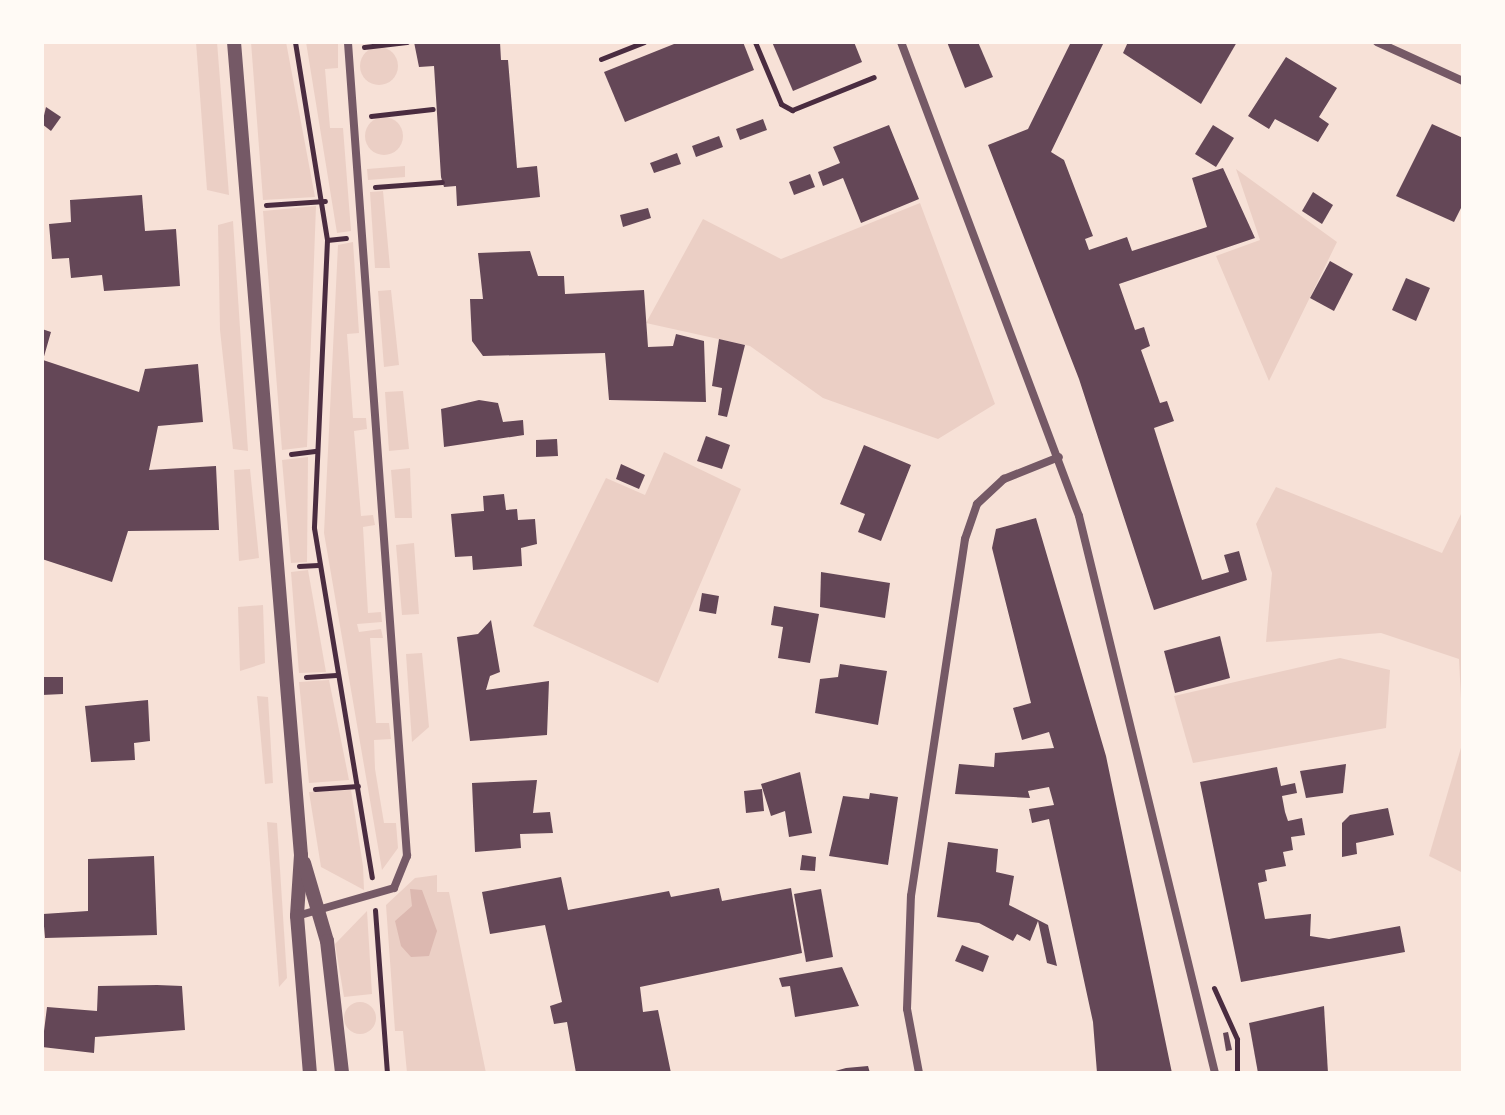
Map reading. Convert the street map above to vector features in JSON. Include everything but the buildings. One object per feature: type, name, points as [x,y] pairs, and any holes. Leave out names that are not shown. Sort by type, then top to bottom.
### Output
[{"type":"street","points":[[234,42],[301,855],[297,916],[310,1073]]},
{"type":"street","points":[[297,916],[394,888],[407,856],[348,42]]},
{"type":"street","points":[[901,42],[1059,457],[1119,656],[1215,1073]]},
{"type":"street","points":[[1377,42],[1463,81]]},
{"type":"street","points":[[919,1073],[907,1009],[911,896],[965,539],[977,504],[1004,479],[1059,457]]},
{"type":"street","points":[[301,855],[319,911],[342,1073]]},
{"type":"path","points":[[295,42],[325,201],[314,528],[374,896],[387,1073]]},
{"type":"path","points":[[371,47],[407,42]]},
{"type":"path","points":[[601,59],[644,42]]},
{"type":"path","points":[[755,42],[781,104],[792,110],[874,77]]},
{"type":"path","points":[[378,116],[433,109]]},
{"type":"path","points":[[383,185],[442,182]]},
{"type":"path","points":[[248,206],[325,201]]},
{"type":"path","points":[[295,791],[358,786]]},
{"type":"path","points":[[1194,974],[1218,991],[1229,1013],[1237,1073]]},
{"type":"shaded area","points":[[196,42],[217,42],[229,195],[207,190]]},
{"type":"shaded area","points":[[251,42],[286,42],[315,197],[263,200]]},
{"type":"shaded area","points":[[306,42],[338,44],[338,68],[325,69],[330,128],[343,128],[351,231],[337,233]]},
{"type":"shaded area","points":[[379,47],[392,53],[398,66],[392,79],[379,85],[366,79],[360,66],[366,53]]},
{"type":"shaded area","points":[[384,117],[397,123],[403,136],[397,149],[384,155],[371,149],[365,136],[371,123]]},
{"type":"shaded area","points":[[405,166],[405,177],[368,180],[367,169]]},
{"type":"shaded area","points":[[1236,169],[1337,242],[1269,381],[1216,256],[1260,240]]},
{"type":"shaded area","points":[[383,191],[390,268],[375,268],[370,192]]},
{"type":"shaded area","points":[[920,203],[995,404],[938,439],[823,398],[750,346],[646,323],[703,219],[781,259]]},
{"type":"shaded area","points":[[316,206],[307,447],[282,450],[263,211]]},
{"type":"shaded area","points":[[233,221],[248,451],[233,449],[220,330],[218,225]]},
{"type":"shaded area","points":[[353,242],[359,333],[347,334],[353,418],[366,418],[367,429],[354,431],[361,516],[373,515],[375,525],[363,527],[368,613],[381,612],[382,622],[357,624],[359,632],[381,629],[383,638],[370,638],[376,723],[389,723],[391,739],[374,740],[375,769],[384,823],[396,823],[398,848],[382,870],[324,533],[338,245]]},
{"type":"shaded area","points":[[391,290],[399,365],[384,367],[378,291]]},
{"type":"shaded area","points":[[403,391],[409,449],[389,451],[385,392]]},
{"type":"shaded area","points":[[664,452],[741,489],[658,683],[533,626],[606,478],[645,495]]},
{"type":"shaded area","points":[[308,457],[307,562],[291,563],[282,460]]},
{"type":"shaded area","points":[[410,468],[412,518],[395,518],[391,470]]},
{"type":"shaded area","points":[[250,469],[259,558],[239,561],[234,470]]},
{"type":"shaded area","points":[[1276,487],[1442,553],[1463,510],[1463,738],[1459,659],[1381,633],[1266,642],[1272,573],[1256,524]]},
{"type":"shaded area","points":[[414,543],[419,614],[402,615],[396,545]]},
{"type":"shaded area","points":[[308,570],[326,672],[299,673],[291,572]]},
{"type":"shaded area","points":[[263,605],[265,663],[240,671],[238,607]]},
{"type":"shaded area","points":[[422,653],[429,727],[412,742],[406,654]]},
{"type":"shaded area","points":[[1340,658],[1390,670],[1386,728],[1193,763],[1174,696]]},
{"type":"shaded area","points":[[329,680],[349,780],[309,783],[299,682]]},
{"type":"shaded area","points":[[257,696],[268,697],[273,783],[265,784]]},
{"type":"shaded area","points":[[1463,741],[1463,873],[1429,856]]},
{"type":"shaded area","points":[[351,790],[364,890],[321,867],[309,792]]},
{"type":"shaded area","points":[[267,822],[277,823],[287,978],[279,987]]},
{"type":"shaded area","points":[[437,875],[437,892],[449,892],[486,1073],[407,1073],[403,1031],[395,1031],[386,905],[415,878]]},
{"type":"shaded area","points":[[410,889],[422,890],[437,931],[429,956],[411,957],[401,946],[395,921],[412,906]]},
{"type":"shaded area","points":[[367,911],[372,994],[344,997],[335,944]]},
{"type":"shaded area","points":[[360,1002],[371,1007],[376,1018],[371,1029],[360,1034],[349,1029],[344,1018],[349,1007]]}]
